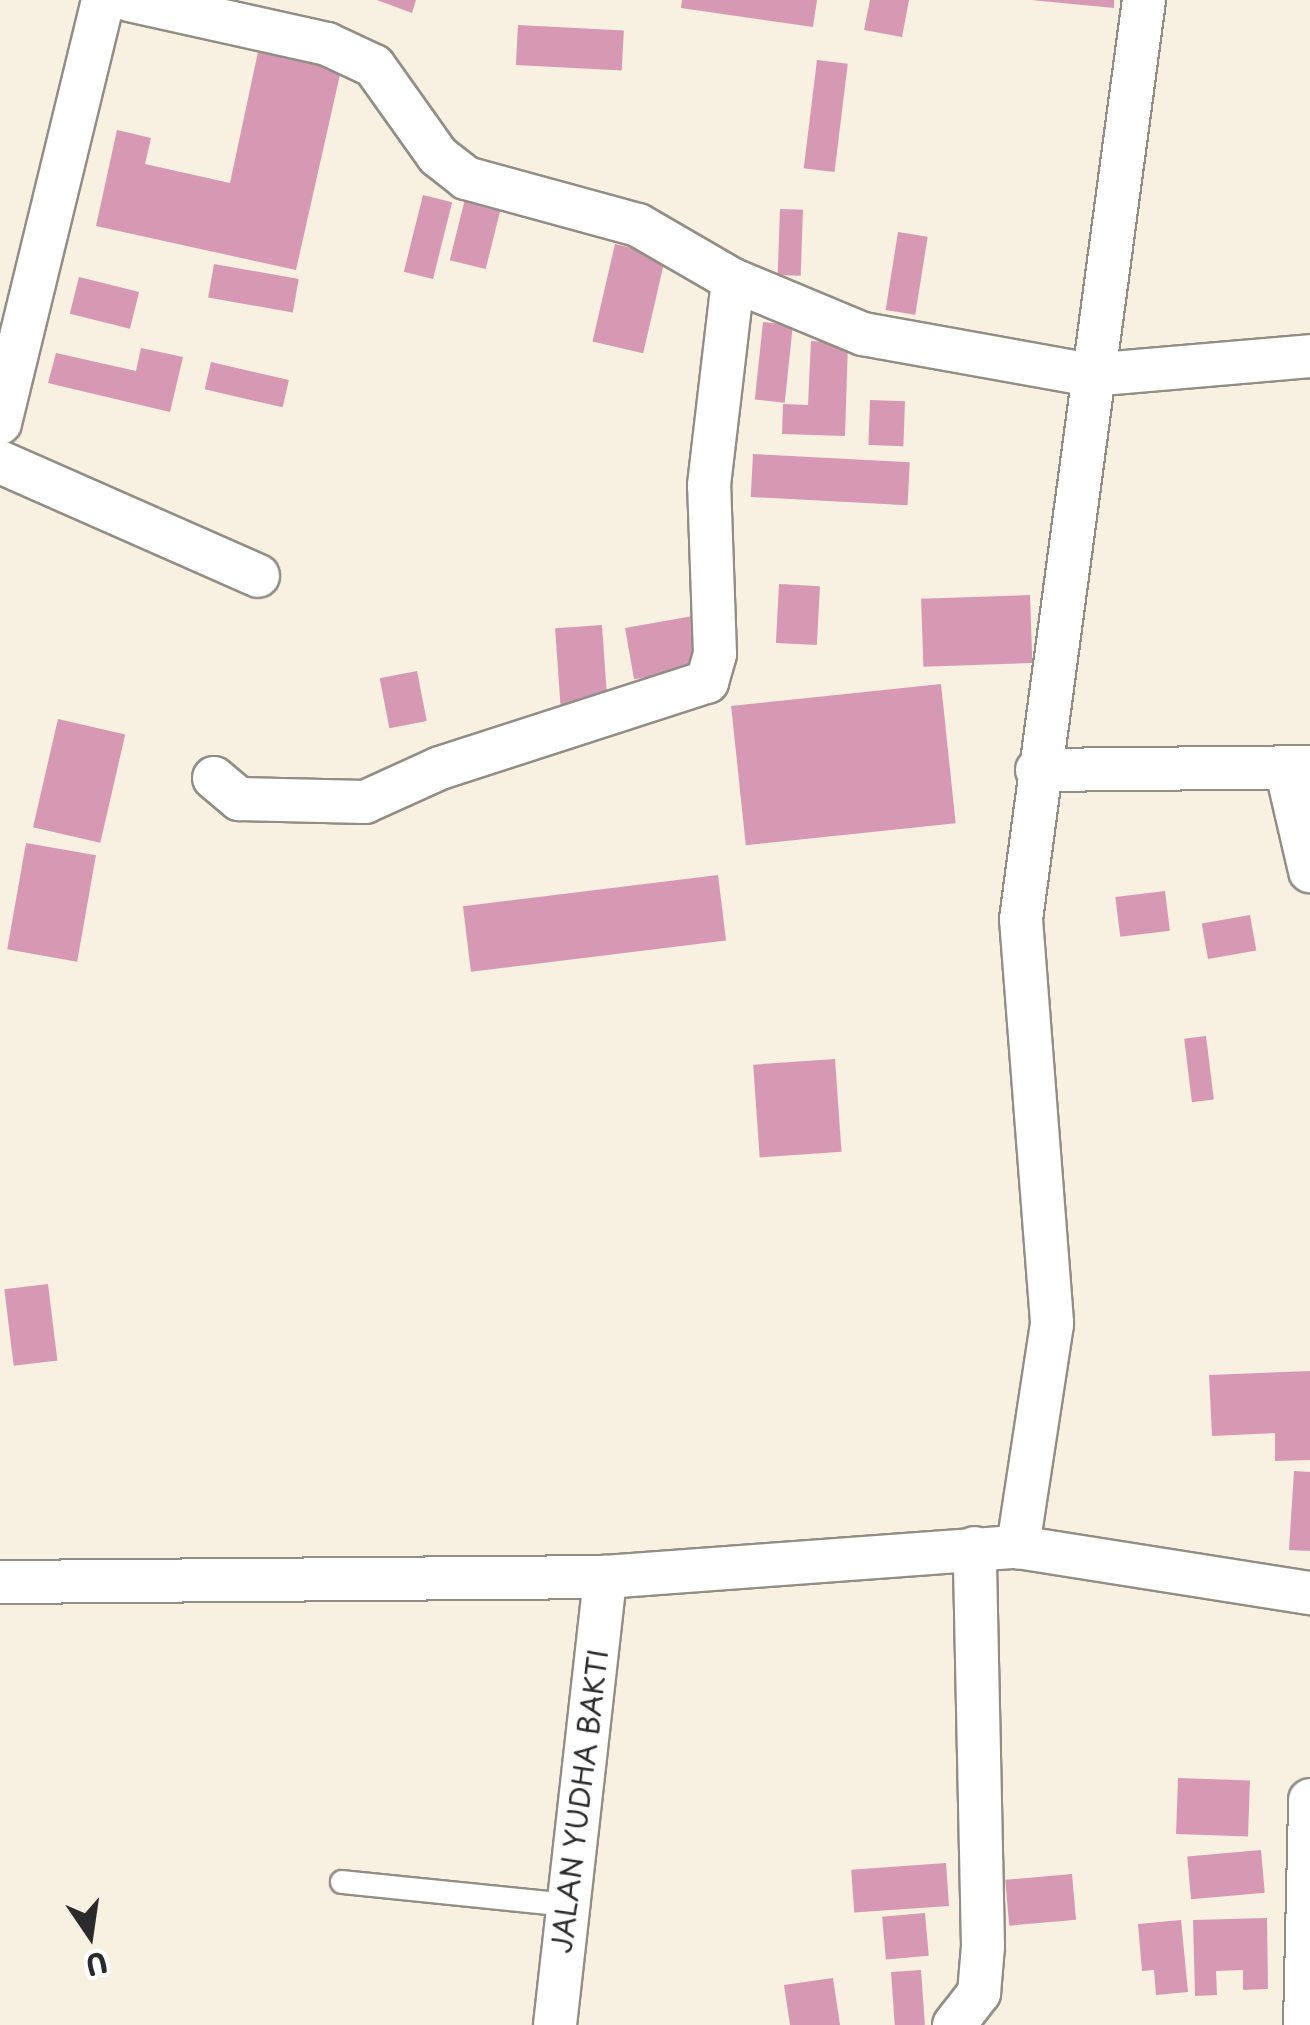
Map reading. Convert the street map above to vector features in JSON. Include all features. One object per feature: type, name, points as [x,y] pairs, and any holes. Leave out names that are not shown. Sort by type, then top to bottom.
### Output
[{"type":"street","points":[[0,423],[102,0]]},
{"type":"street","points":[[129,0],[326,44],[374,66],[438,156],[466,178],[638,225],[733,280],[863,334],[1090,376],[1310,356]]},
{"type":"street","points":[[1018,1547],[1052,1324],[1048,1193],[1020,977],[1037,770],[1144,0]]},
{"type":"street","points":[[214,778],[240,798],[365,802],[440,768],[707,682],[715,654],[709,485],[733,280]]},
{"type":"street","points":[[0,462],[258,576]]},
{"type":"street","points":[[1037,770],[1298,770],[1310,871]]},
{"type":"street","points":[[0,1582],[606,1577],[1018,1547],[1310,1593]]},
{"type":"street","points":[[954,2025],[979,1993],[984,1946],[974,1548]]},
{"type":"street","name":"JALAN YUDHA BAKTI","points":[[555,2025],[606,1577]]},
{"type":"street","points":[[1305,2025],[1310,1800]]},
{"type":"lane","points":[[342,1882],[566,1904]]},
{"type":"building","points":[[377,0],[416,0],[412,13]]},
{"type":"building","points":[[682,0],[817,0],[813,27],[681,8]]},
{"type":"building","points":[[870,0],[909,0],[902,37],[864,30]]},
{"type":"building","points":[[1031,0],[1114,0],[1114,8]]},
{"type":"building","points":[[518,25],[624,31],[622,70],[516,65]]},
{"type":"building","points":[[258,52],[341,70],[296,270],[96,226],[117,130],[151,138],[145,164],[230,183]]},
{"type":"building","points":[[817,60],[848,64],[834,172],[804,168]]},
{"type":"building","points":[[423,195],[452,202],[433,279],[404,272]]},
{"type":"building","points":[[465,199],[501,208],[486,269],[450,260]]},
{"type":"building","points":[[780,209],[803,210],[801,276],[778,275]]},
{"type":"building","points":[[898,232],[928,237],[915,315],[886,310]]},
{"type":"building","points":[[615,244],[666,256],[643,353],[593,341]]},
{"type":"building","points":[[214,264],[299,279],[293,312],[208,297]]},
{"type":"building","points":[[79,277],[139,292],[130,329],[70,314]]},
{"type":"building","points":[[763,322],[793,325],[785,403],[755,400]]},
{"type":"building","points":[[811,341],[848,343],[845,436],[782,434],[783,404],[808,405]]},
{"type":"building","points":[[141,348],[183,357],[170,412],[48,383],[56,353],[136,371]]},
{"type":"building","points":[[211,362],[289,380],[283,407],[205,389]]},
{"type":"building","points":[[870,400],[905,401],[903,446],[868,445]]},
{"type":"building","points":[[753,454],[910,462],[908,505],[751,497]]},
{"type":"building","points":[[779,584],[820,586],[817,645],[776,643]]},
{"type":"building","points":[[1030,595],[1032,663],[923,667],[921,599]]},
{"type":"building","points":[[693,616],[702,667],[634,679],[625,628]]},
{"type":"building","points":[[602,625],[608,705],[561,708],[555,628]]},
{"type":"building","points":[[417,671],[427,721],[389,728],[380,678]]},
{"type":"building","points":[[941,684],[956,823],[746,845],[731,706]]},
{"type":"building","points":[[58,719],[125,735],[100,843],[33,827]]},
{"type":"building","points":[[26,843],[96,855],[77,962],[7,949]]},
{"type":"building","points":[[718,875],[726,941],[471,972],[463,906]]},
{"type":"building","points":[[1165,891],[1170,931],[1120,937],[1115,897]]},
{"type":"building","points":[[1250,915],[1256,950],[1208,959],[1202,924]]},
{"type":"building","points":[[1206,1036],[1214,1100],[1192,1102],[1184,1039]]},
{"type":"building","points":[[835,1059],[841,1152],[760,1157],[753,1065]]},
{"type":"building","points":[[48,1284],[57,1360],[14,1366],[4,1289]]},
{"type":"building","points":[[1310,1371],[1310,1460],[1275,1461],[1275,1433],[1212,1436],[1209,1375]]},
{"type":"building","points":[[1294,1471],[1310,1472],[1310,1551],[1289,1550]]},
{"type":"building","points":[[1178,1778],[1250,1781],[1248,1836],[1176,1834]]},
{"type":"building","points":[[1261,1850],[1265,1893],[1191,1899],[1187,1856]]},
{"type":"building","points":[[946,1863],[949,1906],[854,1913],[851,1870]]},
{"type":"building","points":[[1072,1874],[1076,1920],[1009,1926],[1005,1880]]},
{"type":"building","points":[[925,1913],[929,1956],[886,1960],[882,1917]]},
{"type":"building","points":[[1267,1918],[1268,1989],[1243,1990],[1243,1970],[1216,1971],[1217,1995],[1195,1996],[1193,1920]]},
{"type":"building","points":[[1181,1920],[1188,1992],[1156,1995],[1154,1970],[1142,1971],[1138,1924]]},
{"type":"building","points":[[921,1970],[925,2025],[895,2025],[891,1972]]},
{"type":"building","points":[[833,1978],[840,2025],[790,2025],[784,1985]]}]
